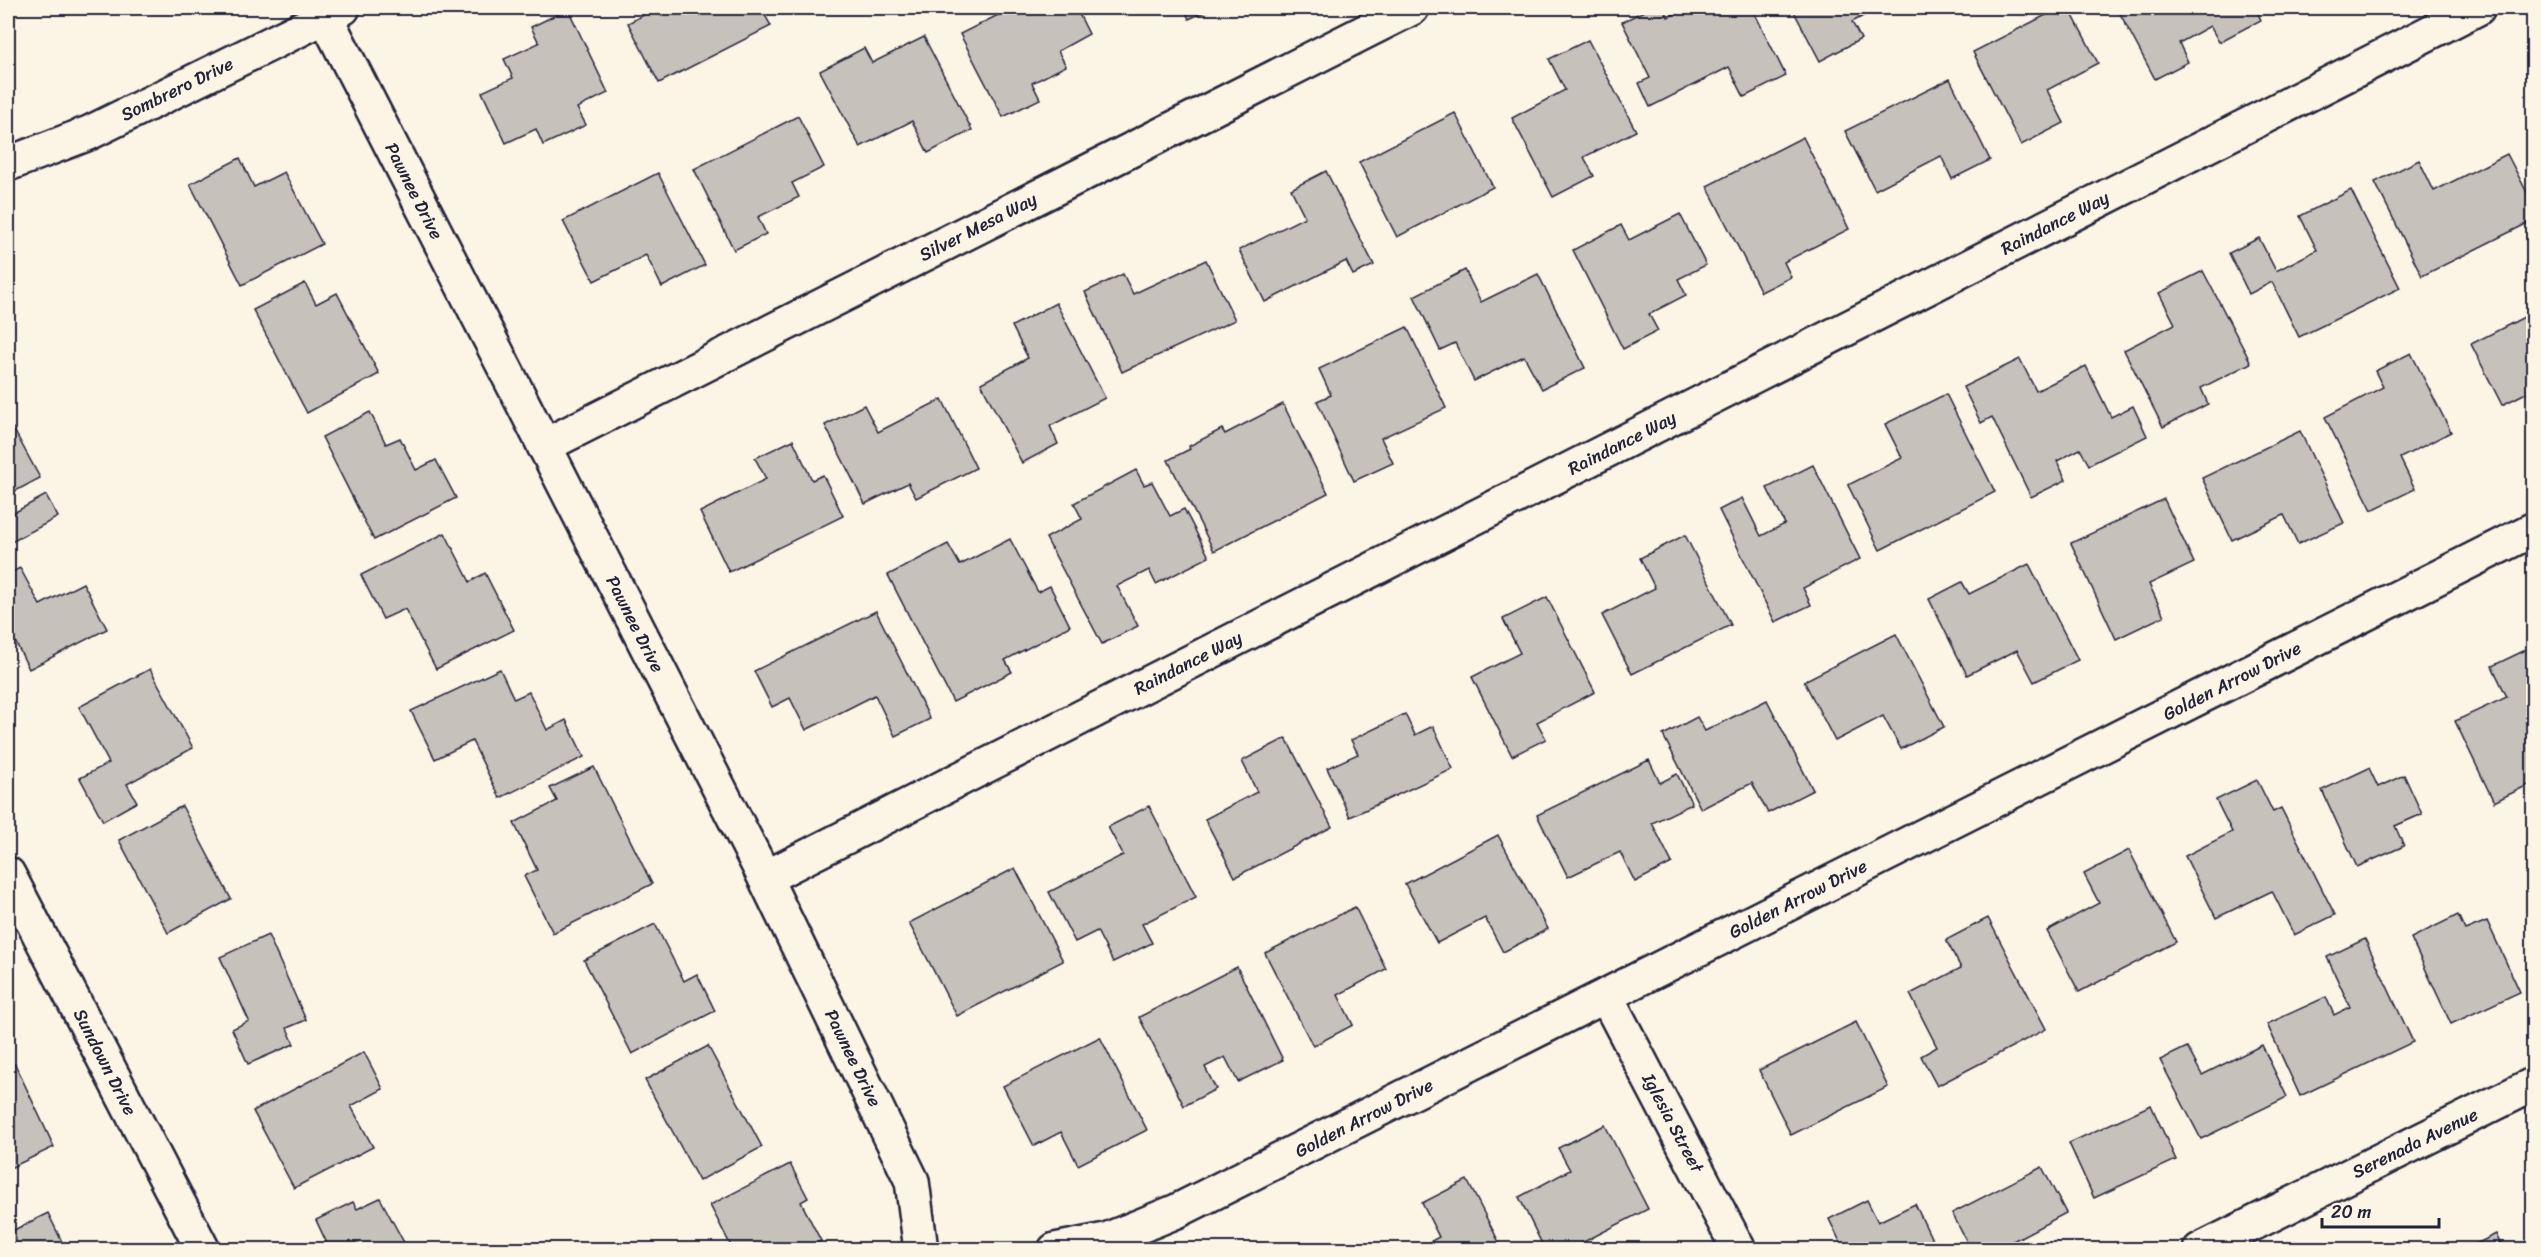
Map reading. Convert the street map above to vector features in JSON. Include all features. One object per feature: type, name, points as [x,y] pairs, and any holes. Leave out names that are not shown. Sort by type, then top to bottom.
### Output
[{"type":"street","name":"Silver Mesa Way","points":[[544,446],[1412,8]]},
{"type":"street","name":"Raindance Way","points":[[765,878],[2478,8]]},
{"type":"street","name":"Pawnee Drive","points":[[330,10],[544,446],[765,878],[912,1181],[921,1250]]},
{"type":"street","name":"Sombrero Drive","points":[[8,164],[88,133],[330,10]]},
{"type":"street","name":"Golden Arrow Drive","points":[[1055,1250],[1106,1240],[1178,1211],[2534,529]]},
{"type":"street","name":"Sundown Drive","points":[[8,874],[203,1250]]},
{"type":"street","name":"Iglesia Street","points":[[1606,996],[1739,1250]]},
{"type":"street","name":"Serenada Avenue","points":[[2200,1250],[2534,1084]]},
{"type":"building","points":[[657,8],[761,8],[771,26],[659,83],[628,23]]},
{"type":"building","points":[[1012,8],[1076,8],[1089,34],[1058,51],[1066,66],[1032,83],[1040,99],[1003,117],[960,34]]},
{"type":"building","points":[[1184,8],[1213,8],[1189,19]]},
{"type":"building","points":[[1650,8],[1663,8],[1668,17],[1687,8],[1752,8],[1786,76],[1744,97],[1729,67],[1650,107],[1639,83],[1650,78],[1622,22]]},
{"type":"building","points":[[1792,8],[1878,8],[1852,22],[1861,39],[1820,61]]},
{"type":"building","points":[[2060,8],[2069,8],[2098,63],[2047,90],[2064,123],[2021,145],[1973,52]]},
{"type":"building","points":[[2117,8],[2255,8],[2261,20],[2219,42],[2210,26],[2179,43],[2188,62],[2155,79]]},
{"type":"building","points":[[568,9],[608,93],[577,108],[586,125],[543,145],[536,129],[506,143],[482,92],[513,78],[504,59],[539,43],[531,27]]},
{"type":"building","points":[[924,37],[972,130],[928,153],[912,121],[860,147],[820,71],[864,48],[872,63]]},
{"type":"building","points":[[1588,40],[1636,131],[1584,157],[1594,176],[1553,197],[1512,118],[1565,90],[1549,59]]},
{"type":"building","points":[[1950,79],[1990,160],[1952,179],[1941,156],[1875,190],[1845,131]]},
{"type":"building","points":[[1455,113],[1493,187],[1397,237],[1359,162]]},
{"type":"building","points":[[798,116],[824,167],[792,183],[799,197],[758,217],[766,234],[734,250],[694,169]]},
{"type":"building","points":[[1803,137],[1849,229],[1784,262],[1791,277],[1761,292],[1707,186]]},
{"type":"building","points":[[2507,154],[2534,206],[2534,220],[2422,276],[2375,182],[2419,160],[2434,191]]},
{"type":"building","points":[[240,158],[254,187],[284,172],[322,244],[242,285],[190,184]]},
{"type":"building","points":[[1326,171],[1374,265],[1353,275],[1346,261],[1265,302],[1239,250],[1305,217],[1291,189]]},
{"type":"building","points":[[658,173],[705,265],[662,287],[646,255],[594,281],[563,221]]},
{"type":"building","points":[[2351,190],[2400,288],[2299,337],[2272,282],[2249,294],[2229,253],[2259,238],[2276,271],[2317,250],[2300,216]]},
{"type":"building","points":[[1680,214],[1706,265],[1678,279],[1686,295],[1649,314],[1658,331],[1623,349],[1573,250],[1621,225],[1629,240]]},
{"type":"building","points":[[1206,260],[1235,320],[1122,372],[1085,292],[1123,274],[1133,294]]},
{"type":"building","points":[[1465,270],[1481,302],[1538,274],[1585,368],[1542,389],[1524,356],[1474,381],[1455,343],[1440,350],[1414,296]]},
{"type":"building","points":[[2203,271],[2251,363],[2201,388],[2208,404],[2163,427],[2124,350],[2175,324],[2159,293]]},
{"type":"building","points":[[305,283],[316,304],[337,293],[379,374],[307,413],[253,310]]},
{"type":"building","points":[[1056,303],[1105,398],[1050,426],[1058,444],[1022,463],[981,383],[1028,358],[1012,326]]},
{"type":"building","points":[[2534,312],[2534,389],[2502,405],[2471,344]]},
{"type":"building","points":[[1407,327],[1446,408],[1381,438],[1393,463],[1354,481],[1317,401],[1331,395],[1319,369]]},
{"type":"building","points":[[2411,353],[2451,432],[2400,458],[2415,489],[2372,510],[2325,417],[2383,387],[2375,371]]},
{"type":"building","points":[[2020,359],[2036,391],[2086,366],[2111,417],[2133,406],[2147,436],[2089,465],[2080,449],[2057,461],[2066,480],[2031,497],[1992,417],[1981,423],[1963,387]]},
{"type":"building","points":[[1946,394],[1995,492],[1880,550],[1848,485],[1902,458],[1885,424]]},
{"type":"building","points":[[942,399],[976,468],[916,498],[908,483],[865,504],[825,425],[864,405],[878,432]]},
{"type":"building","points":[[1283,404],[1328,493],[1214,551],[1168,460],[1222,429],[1225,434]]},
{"type":"building","points":[[370,412],[386,444],[400,438],[416,470],[436,460],[456,498],[374,540],[322,437]]},
{"type":"building","points":[[13,428],[40,478],[8,495],[8,431]]},
{"type":"building","points":[[2300,431],[2344,523],[2298,544],[2284,515],[2232,540],[2202,478]]},
{"type":"building","points":[[793,440],[812,480],[823,475],[843,516],[729,572],[700,512],[766,479],[755,458]]},
{"type":"building","points":[[1813,465],[1860,559],[1803,588],[1811,605],[1775,622],[1719,510],[1742,498],[1761,536],[1785,524],[1767,488]]},
{"type":"building","points":[[1136,470],[1144,485],[1152,482],[1170,516],[1184,509],[1209,557],[1156,584],[1149,570],[1117,586],[1138,626],[1102,644],[1046,538],[1082,519],[1074,503]]},
{"type":"building","points":[[46,495],[58,517],[8,544],[8,516]]},
{"type":"building","points":[[2164,499],[2194,563],[2149,584],[2164,616],[2116,639],[2071,543]]},
{"type":"building","points":[[445,533],[470,582],[485,573],[514,630],[436,669],[405,609],[383,619],[361,575]]},
{"type":"building","points":[[1685,535],[1731,625],[1632,674],[1602,615],[1655,588],[1640,558]]},
{"type":"building","points":[[1010,539],[1038,592],[1050,586],[1070,626],[1005,660],[1012,672],[953,702],[888,575],[948,544],[960,565]]},
{"type":"building","points":[[2029,564],[2078,660],[2034,682],[2017,650],[1967,675],[1929,599],[1962,582],[1969,594]]},
{"type":"building","points":[[20,568],[40,605],[83,583],[107,629],[29,669],[8,627],[8,574]]},
{"type":"building","points":[[1547,597],[1595,692],[1537,722],[1546,739],[1512,756],[1472,677],[1520,653],[1503,619]]},
{"type":"building","points":[[876,611],[930,719],[895,736],[875,695],[806,730],[790,698],[772,707],[754,671]]},
{"type":"building","points":[[1896,634],[1944,727],[1901,749],[1883,716],[1835,741],[1804,681]]},
{"type":"building","points":[[2534,646],[2534,782],[2494,802],[2455,721],[2507,697],[2492,666]]},
{"type":"building","points":[[150,669],[193,748],[127,784],[137,802],[103,821],[80,778],[109,763],[79,707]]},
{"type":"building","points":[[500,669],[514,699],[529,692],[547,730],[566,720],[584,757],[500,798],[472,741],[435,759],[411,711]]},
{"type":"building","points":[[1767,700],[1813,790],[1768,813],[1752,783],[1701,809],[1663,735],[1697,717],[1705,731]]},
{"type":"building","points":[[1405,714],[1415,735],[1433,726],[1453,769],[1350,817],[1327,768],[1358,754],[1351,740]]},
{"type":"building","points":[[1286,738],[1332,827],[1235,877],[1205,819],[1257,792],[1242,761]]},
{"type":"building","points":[[1649,760],[1660,783],[1677,774],[1692,804],[1652,823],[1672,863],[1635,882],[1620,852],[1568,877],[1537,815]]},
{"type":"building","points":[[594,767],[652,884],[553,933],[524,876],[537,870],[514,823],[557,801],[550,788]]},
{"type":"building","points":[[2369,768],[2378,787],[2404,775],[2422,814],[2395,826],[2404,846],[2357,867],[2322,790]]},
{"type":"building","points":[[2257,780],[2273,812],[2281,808],[2335,915],[2294,935],[2272,891],[2216,918],[2185,856],[2232,832],[2216,800]]},
{"type":"building","points":[[182,806],[231,899],[168,933],[119,840]]},
{"type":"building","points":[[1149,806],[1196,897],[1142,924],[1152,943],[1113,962],[1097,931],[1075,942],[1049,892],[1123,855],[1108,827]]},
{"type":"building","points":[[1498,835],[1548,929],[1503,952],[1485,918],[1437,943],[1405,884]]},
{"type":"building","points":[[2129,850],[2176,942],[2079,992],[2047,931],[2099,903],[2084,874]]},
{"type":"building","points":[[1015,868],[1063,961],[957,1016],[909,923]]},
{"type":"building","points":[[1355,907],[1386,969],[1338,995],[1353,1025],[1313,1046],[1265,953]]},
{"type":"building","points":[[2458,915],[2465,930],[2487,921],[2520,992],[2451,1024],[2411,938]]},
{"type":"building","points":[[1988,918],[2046,1029],[1937,1086],[1921,1056],[1937,1047],[1910,994],[1961,968],[1946,940]]},
{"type":"building","points":[[655,924],[684,981],[697,974],[715,1011],[632,1054],[584,960]]},
{"type":"building","points":[[268,935],[306,1020],[287,1028],[294,1044],[248,1064],[232,1029],[249,1021],[220,957]]},
{"type":"building","points":[[2365,939],[2413,1042],[2300,1096],[2267,1024],[2326,997],[2334,1015],[2350,1007],[2327,957]]},
{"type":"building","points":[[1237,967],[1283,1060],[1238,1082],[1225,1057],[1205,1067],[1216,1089],[1184,1106],[1139,1017]]},
{"type":"building","points":[[1856,1022],[1888,1087],[1791,1135],[1759,1070]]},
{"type":"building","points":[[1100,1037],[1147,1130],[1078,1165],[1061,1132],[1034,1146],[1003,1086]]},
{"type":"building","points":[[2262,1045],[2287,1097],[2201,1139],[2160,1060],[2187,1047],[2202,1075]]},
{"type":"building","points":[[708,1046],[762,1147],[699,1181],[645,1080]]},
{"type":"building","points":[[364,1052],[383,1089],[351,1106],[373,1147],[294,1188],[253,1111]]},
{"type":"building","points":[[15,1064],[54,1147],[8,1169],[8,1067]]},
{"type":"building","points":[[2151,1105],[2176,1160],[2094,1198],[2069,1143]]},
{"type":"building","points":[[1605,1125],[1648,1209],[1568,1250],[1545,1250],[1519,1197],[1570,1170],[1558,1148]]},
{"type":"building","points":[[790,1164],[808,1198],[801,1202],[821,1241],[804,1250],[733,1250],[710,1205]]},
{"type":"building","points":[[2042,1167],[2066,1213],[1996,1250],[1971,1250],[1952,1213]]},
{"type":"building","points":[[1467,1180],[1503,1250],[1415,1250],[1439,1237],[1422,1203]]},
{"type":"building","points":[[380,1198],[408,1250],[330,1250],[316,1220],[353,1202],[357,1209]]},
{"type":"building","points":[[1867,1200],[1878,1222],[1915,1204],[1937,1250],[1844,1250],[1829,1219]]},
{"type":"building","points":[[48,1213],[66,1250],[10,1250],[8,1233]]},
{"type":"building","points":[[2496,1234],[2503,1250],[2464,1250]]}]
